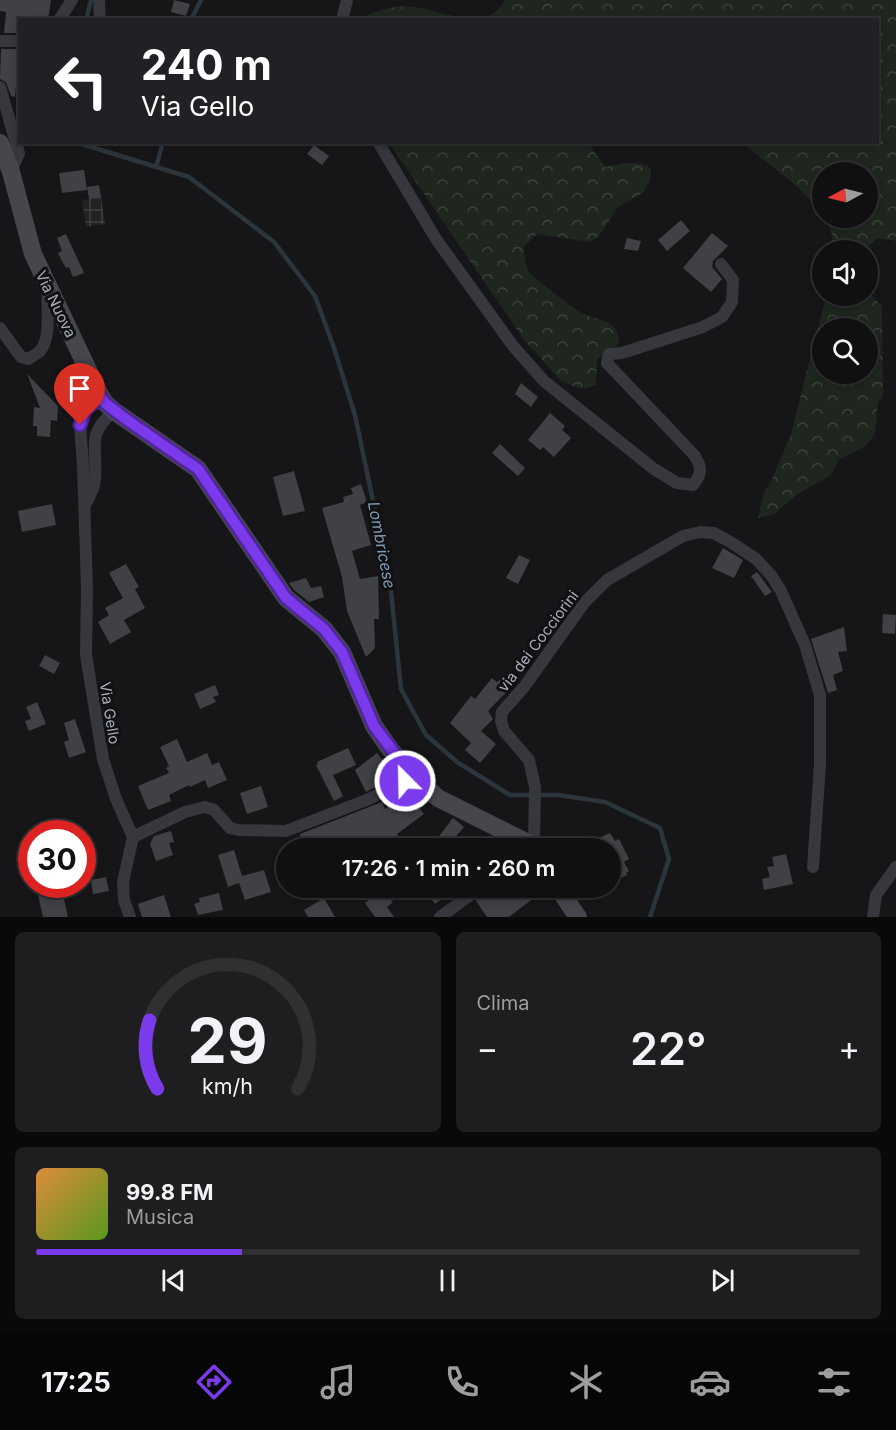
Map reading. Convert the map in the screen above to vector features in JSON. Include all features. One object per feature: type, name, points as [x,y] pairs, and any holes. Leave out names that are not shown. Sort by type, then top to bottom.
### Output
[{"type":"street","points":[[60,18],[72,0]]},
{"type":"street","points":[[99,0],[100,18]]},
{"type":"street","points":[[342,18],[347,0]]},
{"type":"street","points":[[0,41],[18,41]]},
{"type":"street","points":[[0,87],[19,153],[11,172]]},
{"type":"street","name":"Via Nuova","points":[[0,143],[11,172],[33,254],[101,397],[114,411],[198,469],[286,598],[324,629],[342,652],[374,726],[413,776],[438,798],[515,838]]},
{"type":"street","points":[[379,144],[436,239],[521,355],[544,381],[654,469],[677,483],[693,485],[700,476],[701,467],[695,456],[607,363],[609,354],[703,327],[722,317],[732,302],[733,280],[721,264]]},
{"type":"street","points":[[0,328],[21,357],[28,359],[40,350],[47,336],[48,289]]},
{"type":"street","name":"Via Gello","points":[[101,397],[85,410],[80,425],[87,588],[86,655],[103,759],[116,799],[133,837]]},
{"type":"street","name":"Via Gello","points":[[84,506],[96,481],[93,453],[98,430],[101,422],[114,411]]},
{"type":"street","name":"via dei Cocciorini","points":[[534,838],[535,787],[530,760],[504,732],[501,722],[502,712],[524,687],[584,603],[607,580],[682,536],[700,532],[714,533],[756,559],[771,575],[781,591],[805,645],[820,695],[820,764],[813,867]]},
{"type":"street","points":[[130,917],[123,900],[123,882],[133,837],[185,812],[205,807],[214,810],[230,828],[286,831],[369,799],[405,781],[402,763]]},
{"type":"street","points":[[873,917],[876,895],[896,867]]},
{"type":"street","points":[[440,917],[466,898]]},
{"type":"street","points":[[565,898],[578,917]]},
{"type":"shaded area","points":[[101,197],[105,224],[86,227],[82,200]]},
{"type":"green space","points":[[505,0],[896,0],[896,242],[876,239],[832,240],[830,228],[878,228],[878,162],[812,162],[812,202],[793,183],[743,144],[879,144],[879,18],[476,18],[487,16],[497,10]]},
{"type":"green space","points":[[399,6],[425,9],[463,18],[361,18]]},
{"type":"green space","points":[[390,144],[590,144],[605,167],[634,163],[651,168],[651,177],[643,193],[618,207],[599,236],[590,242],[537,234],[524,246],[527,267],[534,277],[579,311],[611,324],[615,329],[619,343],[597,359],[596,385],[578,388],[561,381],[525,341]]},
{"type":"green space","points":[[878,302],[882,306],[883,395],[878,403],[875,433],[864,447],[839,460],[830,476],[797,494],[775,514],[758,518],[764,492],[770,484],[791,434],[812,351],[812,384],[878,384],[878,318],[820,318],[823,306],[878,306]]},
{"type":"building","points":[[0,0],[51,0],[48,18],[18,18],[18,33],[4,33],[6,12],[0,11]]},
{"type":"building","points":[[174,0],[190,4],[186,16],[171,12]]},
{"type":"building","points":[[1,49],[18,49],[15,97],[11,96],[6,82],[0,79]]},
{"type":"building","points":[[314,145],[329,156],[322,165],[307,154]]},
{"type":"building","points":[[84,170],[87,190],[62,193],[59,173]]},
{"type":"building","points":[[99,185],[101,197],[89,199],[87,187]]},
{"type":"building","points":[[681,220],[690,231],[667,251],[658,240]]},
{"type":"building","points":[[712,233],[728,246],[713,261],[712,267],[722,279],[711,292],[683,268]]},
{"type":"building","points":[[66,234],[84,273],[73,277],[69,267],[66,268],[58,253],[62,251],[57,238]]},
{"type":"building","points":[[627,238],[641,241],[638,251],[624,249]]},
{"type":"building","points":[[27,374],[58,406],[57,421],[51,420],[50,437],[37,436],[37,426],[33,426],[34,407],[40,408]]},
{"type":"building","points":[[521,383],[538,397],[531,407],[515,394]]},
{"type":"building","points":[[550,413],[565,426],[562,430],[571,438],[554,457],[543,447],[540,450],[528,440]]},
{"type":"building","points":[[500,444],[525,468],[518,476],[492,453]]},
{"type":"building","points":[[294,471],[305,511],[283,516],[273,477]]},
{"type":"building","points":[[361,484],[367,502],[360,505],[371,545],[352,551],[360,579],[378,576],[379,619],[374,619],[375,648],[366,657],[347,611],[342,577],[322,508],[344,502],[343,497],[353,494],[351,488]]},
{"type":"building","points":[[52,504],[56,525],[22,532],[18,511]]},
{"type":"building","points":[[723,548],[743,560],[734,578],[712,568]]},
{"type":"building","points":[[519,555],[530,560],[518,584],[506,578]]},
{"type":"building","points":[[126,564],[139,587],[135,589],[145,608],[124,620],[131,632],[110,644],[98,622],[109,615],[105,608],[123,598],[109,573]]},
{"type":"building","points":[[757,572],[772,592],[765,596],[751,576]]},
{"type":"building","points":[[306,578],[311,588],[321,586],[324,597],[309,602],[289,583]]},
{"type":"building","points":[[883,614],[896,615],[895,634],[882,633]]},
{"type":"building","points":[[844,627],[847,651],[838,652],[843,671],[833,675],[837,690],[828,693],[811,639]]},
{"type":"building","points":[[45,655],[60,663],[54,674],[39,666]]},
{"type":"building","points":[[511,670],[519,679],[488,711],[493,719],[481,731],[496,744],[480,763],[465,750],[471,743],[450,723],[471,696],[475,699],[492,678],[497,682]]},
{"type":"building","points":[[215,685],[219,695],[213,697],[216,702],[200,709],[194,694]]},
{"type":"building","points":[[37,702],[46,724],[29,731],[25,721],[31,719],[26,707]]},
{"type":"building","points":[[75,719],[86,752],[69,758],[64,742],[69,740],[64,723]]},
{"type":"building","points":[[177,739],[187,762],[207,753],[212,765],[219,762],[227,780],[208,788],[205,780],[190,787],[189,785],[169,795],[171,801],[148,810],[138,786],[169,773],[166,768],[169,766],[160,747]]},
{"type":"building","points":[[348,748],[356,765],[333,775],[343,796],[334,801],[316,765],[317,762]]},
{"type":"building","points":[[377,753],[394,774],[366,792],[355,770]]},
{"type":"building","points":[[261,786],[268,807],[247,814],[240,793]]},
{"type":"building","points":[[404,795],[413,808],[417,805],[424,814],[397,834],[400,838],[301,838],[300,834],[382,802],[385,809]]},
{"type":"building","points":[[453,818],[464,827],[454,838],[438,838]]},
{"type":"building","points":[[171,831],[174,842],[169,843],[173,855],[156,861],[150,844],[154,836]]},
{"type":"building","points":[[610,833],[613,838],[599,838]]},
{"type":"building","points":[[621,843],[629,859],[624,862],[629,871],[621,878]]},
{"type":"building","points":[[234,850],[242,876],[264,870],[271,892],[245,900],[239,883],[228,887],[218,855]]},
{"type":"building","points":[[786,854],[793,884],[764,890],[762,879],[770,877],[767,867],[774,866],[772,857]]},
{"type":"building","points":[[106,877],[109,891],[96,893],[96,879]]},
{"type":"building","points":[[219,893],[223,910],[198,915],[194,904],[200,902],[199,898]]},
{"type":"building","points":[[164,895],[171,917],[142,917],[138,904]]},
{"type":"building","points":[[39,898],[64,898],[68,917],[43,917]]},
{"type":"building","points":[[324,898],[335,917],[308,917],[304,910]]},
{"type":"building","points":[[372,898],[393,898],[391,900],[393,902],[387,907],[394,917],[375,917],[365,903]]},
{"type":"building","points":[[430,898],[443,898],[435,904]]},
{"type":"building","points":[[479,898],[534,898],[509,917],[487,917],[476,901]]},
{"type":"waterway","name":"Lombricese","points":[[86,18],[91,0]]},
{"type":"waterway","points":[[192,18],[201,0]]},
{"type":"waterway","name":"Lombricese","points":[[82,144],[189,177],[274,242],[315,296],[355,415],[390,582],[401,689],[426,735],[457,762],[510,795],[558,795],[605,802],[660,828],[669,859],[650,917]]},
{"type":"waterway","points":[[156,167],[162,144]]},
{"type":"route","points":[[80,425],[85,410],[101,397],[114,411],[198,469],[286,598],[324,629],[342,652],[374,726],[402,763],[405,781]]}]
